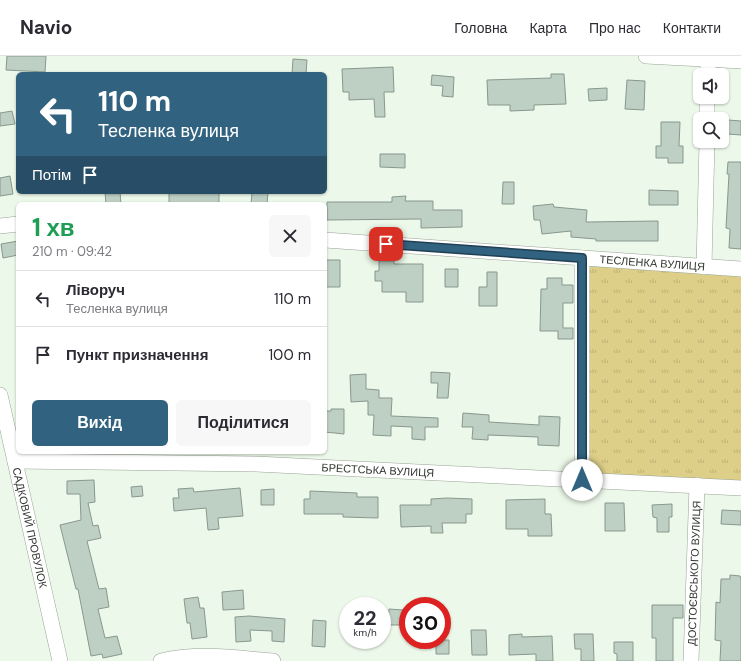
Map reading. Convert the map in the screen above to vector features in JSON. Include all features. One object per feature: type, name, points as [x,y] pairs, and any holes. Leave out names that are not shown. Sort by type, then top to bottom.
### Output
[{"type":"street","points":[[646,56],[708,58],[741,61]]},
{"type":"street","points":[[704,266],[707,148]]},
{"type":"street","points":[[0,226],[16,224]]},
{"type":"street","name":"ТЕСЛЕНКА ВУЛИЦЯ","points":[[327,240],[741,269]]},
{"type":"street","points":[[582,258],[582,480]]},
{"type":"street","name":"САДКОВИЙ ПРОВУЛОК","points":[[0,395],[5,445],[15,461],[60,661]]},
{"type":"street","name":"БРЕСТСЬКА ВУЛИЦЯ","points":[[15,461],[256,464],[741,488]]},
{"type":"street","name":"ДОСТОЄВСЬКОГО ВУЛИЦЯ","points":[[691,661],[697,485]]},
{"type":"street","points":[[161,661],[184,656],[273,661]]},
{"type":"green space","points":[[585,261],[741,272],[741,485],[585,477]]},
{"type":"building","points":[[7,56],[46,56],[45,72],[6,70]]},
{"type":"building","points":[[293,59],[307,60],[306,72],[292,72]]},
{"type":"building","points":[[393,67],[394,92],[384,92],[385,117],[375,117],[374,99],[349,100],[349,92],[343,92],[342,69]]},
{"type":"building","points":[[551,74],[564,74],[566,104],[534,105],[534,110],[510,111],[510,105],[488,105],[487,80],[551,78]]},
{"type":"building","points":[[432,75],[454,77],[453,97],[442,96],[443,86],[431,85]]},
{"type":"building","points":[[627,80],[645,81],[644,110],[625,109]]},
{"type":"building","points":[[607,88],[607,100],[589,101],[588,89]]},
{"type":"building","points":[[12,111],[15,124],[0,126],[0,113]]},
{"type":"building","points":[[729,120],[741,121],[741,135],[729,134]]},
{"type":"building","points":[[661,122],[680,122],[679,146],[683,146],[683,163],[668,163],[668,158],[656,158],[656,146],[661,146]]},
{"type":"building","points":[[380,154],[405,154],[405,168],[380,167]]},
{"type":"building","points":[[728,162],[741,162],[741,249],[729,248],[730,229],[726,228],[729,174],[727,174]]},
{"type":"building","points":[[10,176],[13,194],[0,196],[0,178]]},
{"type":"building","points":[[503,182],[514,182],[514,204],[502,204]]},
{"type":"building","points":[[649,190],[678,191],[678,205],[649,205]]},
{"type":"building","points":[[105,194],[120,194],[121,202],[106,202]]},
{"type":"building","points":[[169,194],[219,194],[219,202],[169,202]]},
{"type":"building","points":[[252,194],[268,194],[267,202],[251,202]]},
{"type":"building","points":[[406,196],[405,201],[433,201],[433,210],[462,210],[462,227],[421,228],[421,219],[327,220],[327,202],[392,202],[392,197]]},
{"type":"building","points":[[553,204],[554,207],[587,210],[586,222],[658,221],[658,241],[596,241],[596,239],[571,237],[571,231],[542,234],[540,220],[534,220],[533,206]]},
{"type":"building","points":[[16,241],[16,255],[3,258],[1,244]]},
{"type":"building","points":[[327,260],[340,260],[340,287],[327,287]]},
{"type":"building","points":[[379,261],[394,261],[394,264],[423,264],[423,302],[406,302],[406,292],[382,292],[382,281],[375,281],[375,271],[379,271]]},
{"type":"building","points":[[445,269],[458,269],[458,287],[445,287]]},
{"type":"building","points":[[487,272],[497,272],[497,306],[479,306],[479,287],[487,287]]},
{"type":"building","points":[[547,278],[562,278],[562,285],[573,285],[573,303],[563,303],[563,328],[573,328],[573,339],[558,339],[558,331],[540,331],[541,289],[547,289]]},
{"type":"building","points":[[431,372],[450,373],[448,398],[437,398],[438,383],[431,383]]},
{"type":"building","points":[[366,374],[366,389],[379,390],[379,398],[392,398],[391,416],[438,418],[438,427],[425,427],[425,440],[412,439],[412,427],[391,426],[391,436],[373,435],[374,415],[368,415],[368,401],[351,402],[350,375]]},
{"type":"building","points":[[331,409],[344,409],[344,434],[327,432],[327,411],[331,411]]},
{"type":"building","points":[[463,413],[489,415],[489,422],[539,425],[539,416],[560,417],[559,446],[538,445],[538,437],[488,435],[488,440],[472,439],[473,427],[462,427]]},
{"type":"building","points":[[94,480],[95,502],[88,503],[93,526],[98,525],[101,538],[87,541],[99,589],[106,588],[109,607],[98,609],[105,638],[117,636],[122,654],[103,658],[102,654],[91,656],[78,589],[76,589],[60,525],[81,520],[80,494],[67,494],[67,481]]},
{"type":"building","points":[[142,486],[143,496],[132,497],[131,487]]},
{"type":"building","points":[[193,488],[194,492],[240,488],[243,516],[218,518],[219,529],[208,530],[206,508],[174,511],[173,498],[179,498],[178,489]]},
{"type":"building","points":[[274,489],[274,505],[261,505],[261,490]]},
{"type":"building","points":[[310,491],[357,493],[357,497],[378,497],[378,518],[343,517],[343,514],[304,514],[304,499],[310,499]]},
{"type":"building","points":[[431,499],[472,499],[472,514],[466,514],[466,523],[442,523],[443,533],[431,533],[431,526],[401,527],[400,505],[431,505]]},
{"type":"building","points":[[545,499],[545,514],[551,514],[552,536],[528,536],[528,529],[506,529],[506,500]]},
{"type":"building","points":[[605,503],[624,503],[625,531],[605,531]]},
{"type":"building","points":[[672,504],[672,517],[669,517],[669,532],[657,532],[657,518],[653,517],[652,505]]},
{"type":"building","points":[[722,510],[741,511],[741,525],[721,524]]},
{"type":"building","points":[[730,575],[740,576],[741,580],[741,661],[720,661],[721,641],[715,640],[716,602],[720,603],[721,579],[730,579]]},
{"type":"building","points":[[243,590],[244,609],[223,610],[222,592]]},
{"type":"building","points":[[198,597],[200,608],[204,608],[207,637],[192,639],[190,623],[187,623],[184,599]]},
{"type":"building","points":[[652,605],[683,605],[683,618],[673,618],[673,661],[656,661],[656,638],[652,638]]},
{"type":"building","points":[[391,609],[399,610],[399,625],[391,625]]},
{"type":"building","points":[[249,616],[285,619],[284,642],[272,641],[272,631],[250,630],[251,641],[236,642],[235,617]]},
{"type":"building","points":[[313,620],[326,621],[325,647],[312,646]]},
{"type":"building","points":[[471,630],[486,630],[487,655],[472,655]]},
{"type":"building","points":[[522,634],[522,637],[552,636],[553,661],[536,661],[536,654],[509,655],[509,635]]},
{"type":"building","points":[[574,634],[593,634],[594,661],[581,661],[581,649],[575,649]]},
{"type":"building","points":[[614,642],[633,642],[633,661],[617,661],[617,654],[614,653]]},
{"type":"building","points":[[436,649],[449,649],[449,654],[436,654]]},
{"type":"route","points":[[386,244],[582,258],[582,480]]}]
